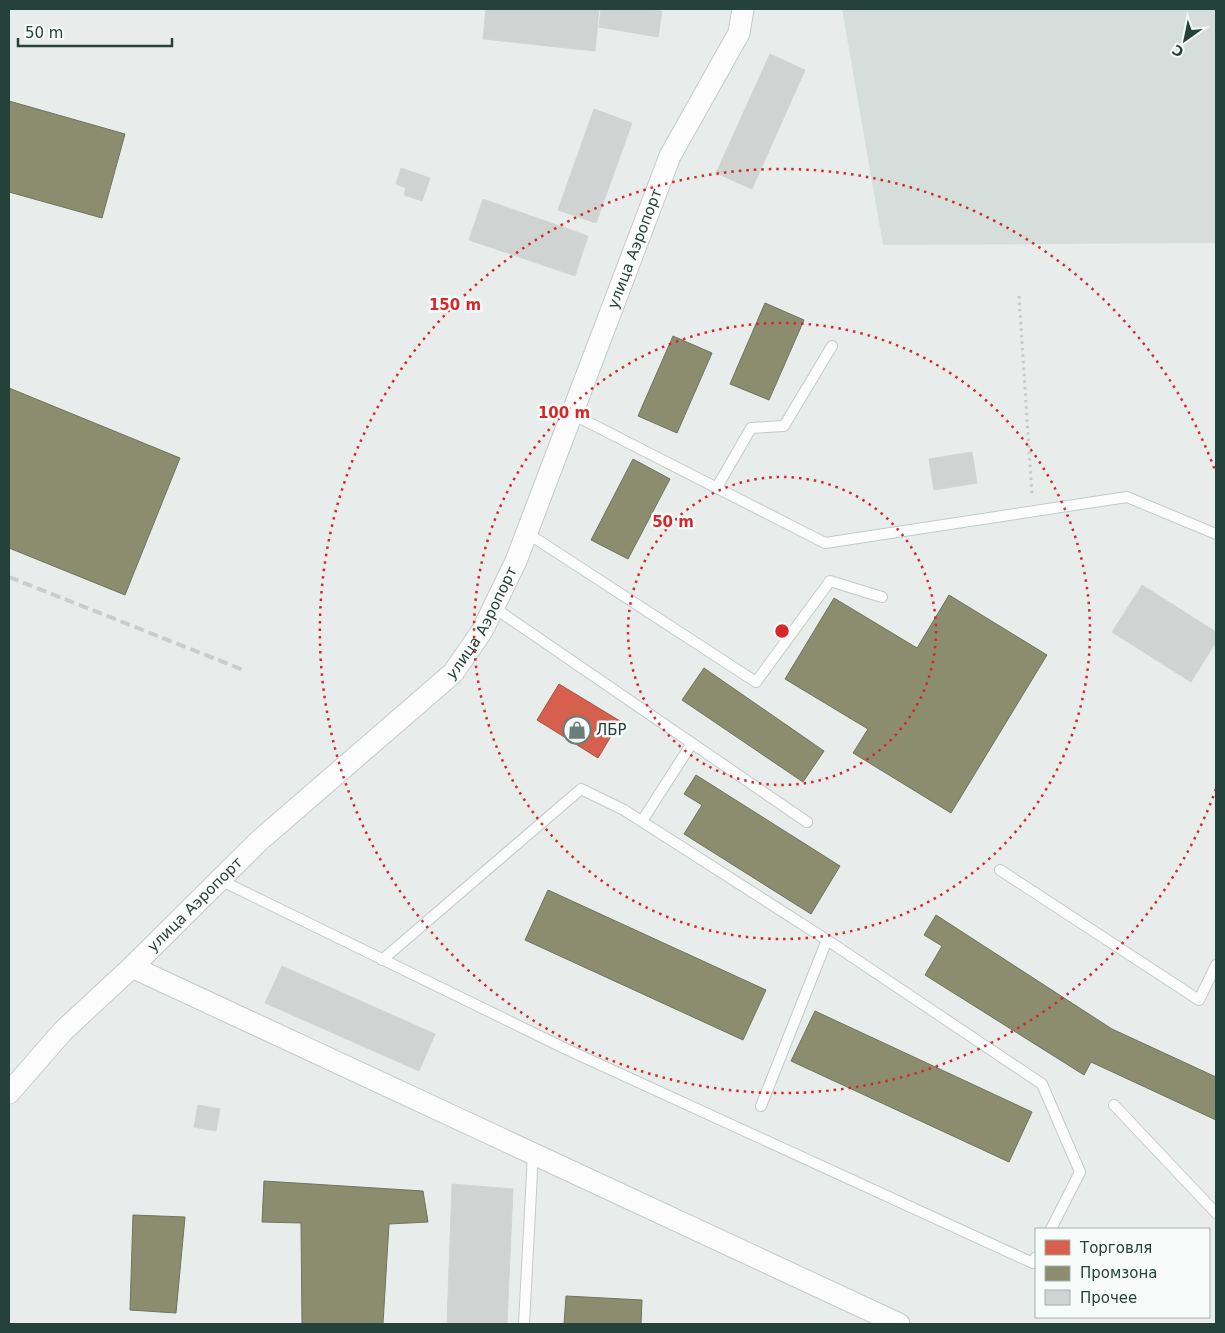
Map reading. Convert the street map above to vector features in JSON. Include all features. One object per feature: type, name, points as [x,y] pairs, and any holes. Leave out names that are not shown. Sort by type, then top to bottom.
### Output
[{"type":"street","name":"улица Аэропорт","points":[[9,1093],[63,1031],[132,967],[260,840],[453,672],[482,631],[526,534],[670,156],[739,33],[743,9]]},
{"type":"street","points":[[132,967],[899,1324]]},
{"type":"lane","points":[[717,488],[751,428],[784,426],[832,346]]},
{"type":"lane","points":[[572,414],[825,543],[1127,497],[1216,534]]},
{"type":"lane","points":[[526,534],[756,682],[830,581],[882,597]]},
{"type":"lane","points":[[493,607],[807,822]]},
{"type":"lane","points":[[642,821],[692,743]]},
{"type":"lane","points":[[382,960],[581,789],[642,821],[827,940],[1042,1084],[1080,1172],[1052,1228]]},
{"type":"lane","points":[[1000,870],[1199,1000],[1216,965]]},
{"type":"lane","points":[[220,880],[566,1049],[1033,1263],[1035,1259]]},
{"type":"lane","points":[[761,1106],[827,940]]},
{"type":"lane","points":[[1114,1105],[1216,1213]]},
{"type":"lane","points":[[524,1324],[533,1154]]},
{"type":"path","points":[[1019,296],[1033,512]]},
{"type":"shaded area","points":[[842,9],[1216,9],[1216,243],[883,245]]},
{"type":"building: Торговля","points":[[559,684],[620,721],[598,758],[537,720]]},
{"type":"building: Промзона","points":[[9,101],[125,134],[102,218],[9,192]]},
{"type":"building: Промзона","points":[[765,303],[804,320],[769,400],[730,384]]},
{"type":"building: Промзона","points":[[673,336],[712,353],[677,433],[638,416]]},
{"type":"building: Промзона","points":[[9,388],[180,458],[125,595],[9,548]]},
{"type":"building: Промзона","points":[[633,459],[670,479],[628,559],[591,540]]},
{"type":"building: Промзона","points":[[949,595],[1047,655],[951,813],[853,753],[868,729],[785,679],[834,598],[917,648]]},
{"type":"building: Промзона","points":[[704,668],[824,751],[803,782],[682,700]]},
{"type":"building: Промзона","points":[[696,775],[840,866],[811,914],[684,834],[702,805],[684,794]]},
{"type":"building: Промзона","points":[[548,890],[766,990],[743,1040],[525,940]]},
{"type":"building: Промзона","points":[[936,915],[1112,1029],[1216,1077],[1216,1120],[1091,1062],[1084,1075],[925,975],[942,946],[924,935]]},
{"type":"building: Промзона","points":[[815,1011],[1032,1112],[1009,1162],[791,1061]]},
{"type":"building: Промзона","points":[[264,1181],[423,1191],[428,1222],[389,1224],[383,1324],[302,1324],[301,1223],[262,1222]]},
{"type":"building: Промзона","points":[[133,1215],[185,1217],[176,1313],[130,1310]]},
{"type":"building: Промзона","points":[[566,1296],[642,1300],[641,1324],[564,1324]]},
{"type":"building: Прочее","points":[[486,9],[599,9],[595,51],[483,39]]},
{"type":"building: Прочее","points":[[601,9],[662,11],[658,37],[599,27]]},
{"type":"building: Прочее","points":[[770,54],[805,70],[752,189],[716,173]]},
{"type":"building: Прочее","points":[[594,109],[632,123],[596,223],[558,210]]},
{"type":"building: Прочее","points":[[401,168],[430,178],[422,201],[404,195],[406,188],[396,184]]},
{"type":"building: Прочее","points":[[483,199],[588,236],[575,276],[469,240]]},
{"type":"building: Прочее","points":[[972,452],[977,483],[934,490],[929,459]]},
{"type":"building: Прочее","points":[[1142,585],[1216,632],[1216,642],[1191,682],[1112,632]]},
{"type":"building: Прочее","points":[[282,966],[435,1034],[419,1071],[265,1003]]},
{"type":"building: Прочее","points":[[198,1105],[220,1109],[216,1131],[194,1127]]},
{"type":"building: Прочее","points":[[452,1184],[513,1189],[507,1324],[447,1324]]},
{"type":"railway","points":[[9,577],[246,671]]},
{"type":"place","name":"ЛБР","points":[[577,730]]}]
